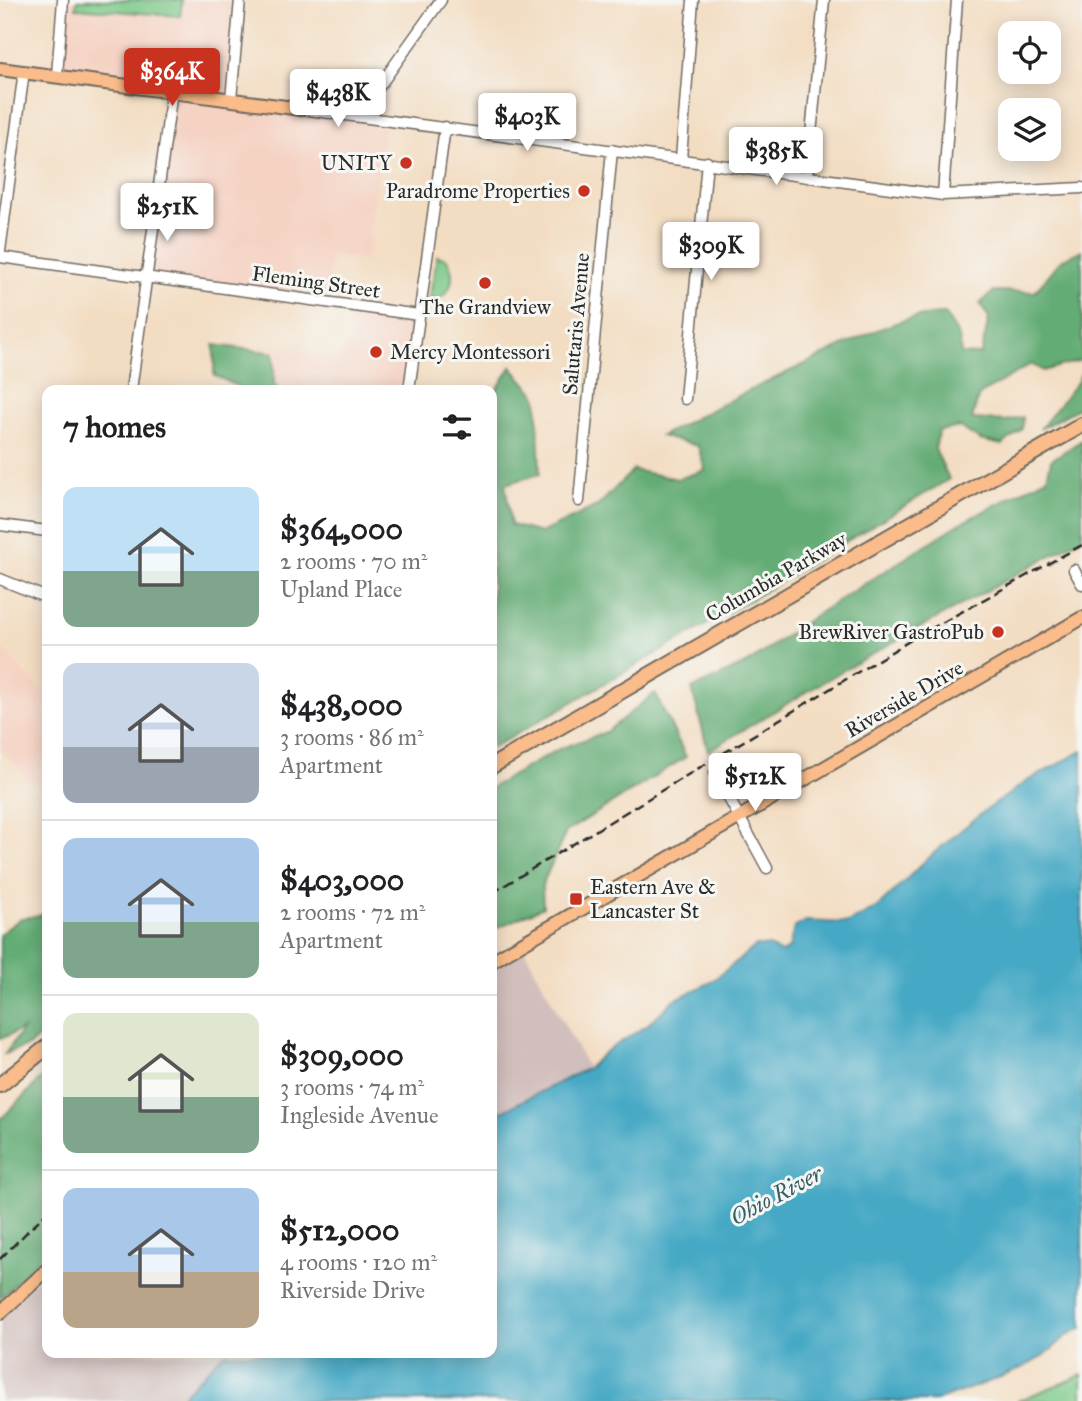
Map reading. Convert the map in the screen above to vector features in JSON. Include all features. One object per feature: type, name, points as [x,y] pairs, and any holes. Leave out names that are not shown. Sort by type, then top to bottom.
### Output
[{"type":"highway","name":"Columbia Parkway","points":[[497,763],[1082,425]]},
{"type":"highway","points":[[0,1085],[42,1051]]},
{"type":"main road","points":[[0,69],[301,109]]},
{"type":"main road","name":"Riverside Drive","points":[[497,958],[1082,618]]},
{"type":"main road","points":[[0,1312],[42,1274]]},
{"type":"street","points":[[57,75],[63,0]]},
{"type":"street","points":[[231,99],[240,0]]},
{"type":"street","points":[[358,116],[441,0]]},
{"type":"street","points":[[681,159],[693,0]]},
{"type":"street","points":[[807,175],[824,0]]},
{"type":"street","points":[[943,195],[957,0]]},
{"type":"street","points":[[0,251],[24,71]]},
{"type":"street","points":[[132,385],[173,91]]},
{"type":"street","points":[[301,109],[943,195],[1082,188]]},
{"type":"street","points":[[410,385],[445,127]]},
{"type":"street","name":"Salutaris Avenue","points":[[579,501],[612,150]]},
{"type":"street","points":[[685,399],[707,162]]},
{"type":"street","name":"Fleming Street","points":[[0,257],[419,315]]},
{"type":"street","points":[[0,525],[42,530]]},
{"type":"street","points":[[1074,570],[1082,584]]},
{"type":"street","points":[[0,579],[42,596]]},
{"type":"street","points":[[715,773],[767,868]]},
{"type":"shaded area","points":[[63,0],[240,0],[231,99],[385,119],[366,260],[332,256],[324,302],[146,278],[172,91],[57,75]]},
{"type":"shaded area","name":"Mercy Montessori","points":[[351,315],[409,323],[400,385],[255,385],[260,346],[345,357]]},
{"type":"shaded area","points":[[0,647],[42,691],[42,793],[3,752],[0,753]]},
{"type":"shaded area","points":[[521,944],[588,1068],[497,1114],[497,958]]},
{"type":"shaded area","points":[[42,1275],[42,1358],[219,1358],[177,1401],[0,1401],[0,1313]]},
{"type":"green space","points":[[77,0],[182,0],[180,16],[76,8]]},
{"type":"green space","points":[[1082,250],[1082,360],[1043,371],[1031,364],[979,395],[972,419],[1006,421],[1023,417],[1022,429],[1002,445],[980,440],[960,427],[939,431],[935,449],[949,479],[755,597],[497,745],[497,389],[511,367],[537,396],[540,474],[505,484],[511,525],[541,533],[599,505],[633,470],[678,479],[705,470],[698,446],[661,436],[881,328],[913,318],[945,314],[959,337],[961,354],[981,355],[989,318],[980,304],[994,291],[1035,292],[1061,260]]},
{"type":"green space","points":[[437,256],[447,259],[452,279],[443,296],[429,300]]},
{"type":"green space","points":[[214,345],[274,353],[274,385],[235,385],[214,375]]},
{"type":"green space","points":[[1082,372],[1082,406],[1040,429],[1078,381]]},
{"type":"green space","points":[[1082,440],[1082,538],[840,672],[708,751],[692,689],[748,663],[814,616],[959,524],[1047,478],[1051,460]]},
{"type":"green space","points":[[655,693],[686,757],[566,832],[542,885],[543,907],[497,928],[497,784],[559,749],[606,732]]},
{"type":"green space","points":[[42,915],[42,1034],[30,1045],[5,1054],[23,1029],[0,1039],[0,934],[20,919]]},
{"type":"green space","points":[[42,1078],[42,1260],[0,1298],[0,1120]]},
{"type":"green space","points":[[1082,1375],[1082,1401],[1017,1401]]},
{"type":"water","name":"Ohio River","points":[[1082,751],[1082,1328],[1024,1367],[935,1401],[177,1401],[219,1358],[497,1358],[497,1114],[588,1068],[605,1052],[646,1026],[674,1000],[711,982],[756,946],[769,946],[781,953],[789,948],[794,928],[806,921],[848,923],[877,908],[928,858],[978,816],[1027,781]]},
{"type":"railway","points":[[497,890],[911,640],[1082,545]]},
{"type":"railway","points":[[0,1259],[42,1217]]},
{"type":"place","name":"UNITY","points":[[406,163]]},
{"type":"place","name":"Paradrome Properties","points":[[584,191]]},
{"type":"place","name":"The Grandview","points":[[485,283]]},
{"type":"place","name":"Mercy Montessori","points":[[376,352]]},
{"type":"place","name":"BrewRiver GastroPub","points":[[998,632]]},
{"type":"place","name":"Eastern Ave & Lancaster St","points":[[576,899]]}]
